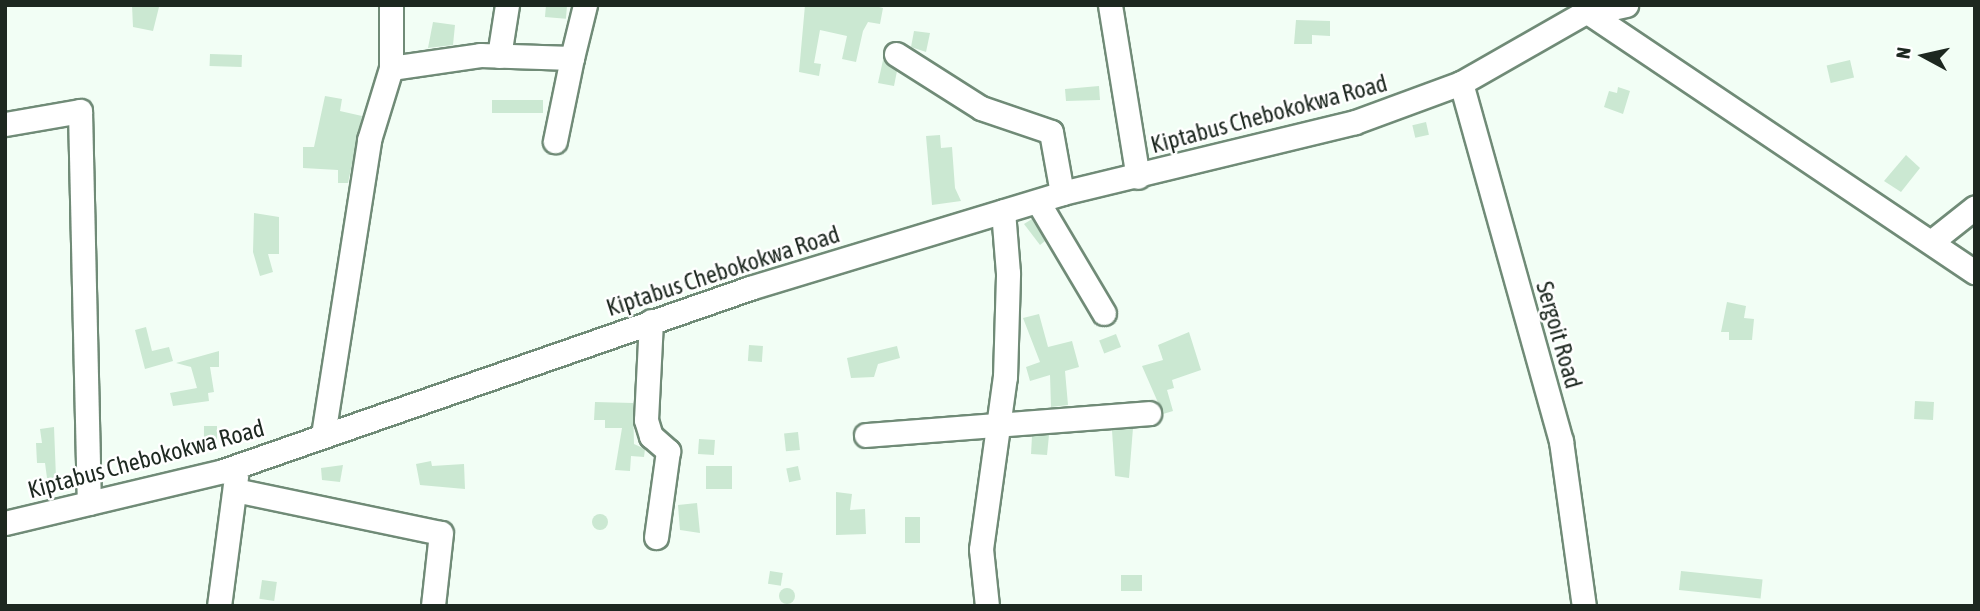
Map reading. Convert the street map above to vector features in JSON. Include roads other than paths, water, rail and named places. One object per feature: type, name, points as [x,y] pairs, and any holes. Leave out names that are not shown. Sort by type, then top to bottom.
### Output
[{"type":"street","points":[[323,435],[369,140],[391,68],[391,5]]},
{"type":"street","points":[[490,55],[507,5]]},
{"type":"street","points":[[555,142],[585,5]]},
{"type":"street","points":[[1110,5],[1138,177]]},
{"type":"street","name":"Kiptabus Chebokokwa Road","points":[[5,523],[238,466],[651,321],[1062,193],[1138,177],[1355,122],[1461,83],[1593,9],[1626,5]]},
{"type":"street","points":[[1593,9],[1975,272]]},
{"type":"street","points":[[896,54],[981,108],[1051,132],[1062,193]]},
{"type":"street","points":[[391,68],[490,55],[572,58]]},
{"type":"street","name":"Sergoit Road","points":[[1461,83],[1562,441],[1584,606]]},
{"type":"street","points":[[5,124],[80,111],[89,503]]},
{"type":"street","points":[[1038,202],[1104,313]]},
{"type":"street","points":[[1931,242],[1975,207]]},
{"type":"street","points":[[987,606],[981,549],[999,424],[1008,273],[1003,211]]},
{"type":"street","points":[[651,321],[646,420],[651,436],[668,451],[656,537]]},
{"type":"street","points":[[866,435],[1149,413]]},
{"type":"street","points":[[219,606],[238,466]]},
{"type":"street","points":[[235,490],[441,533],[433,606]]}]
